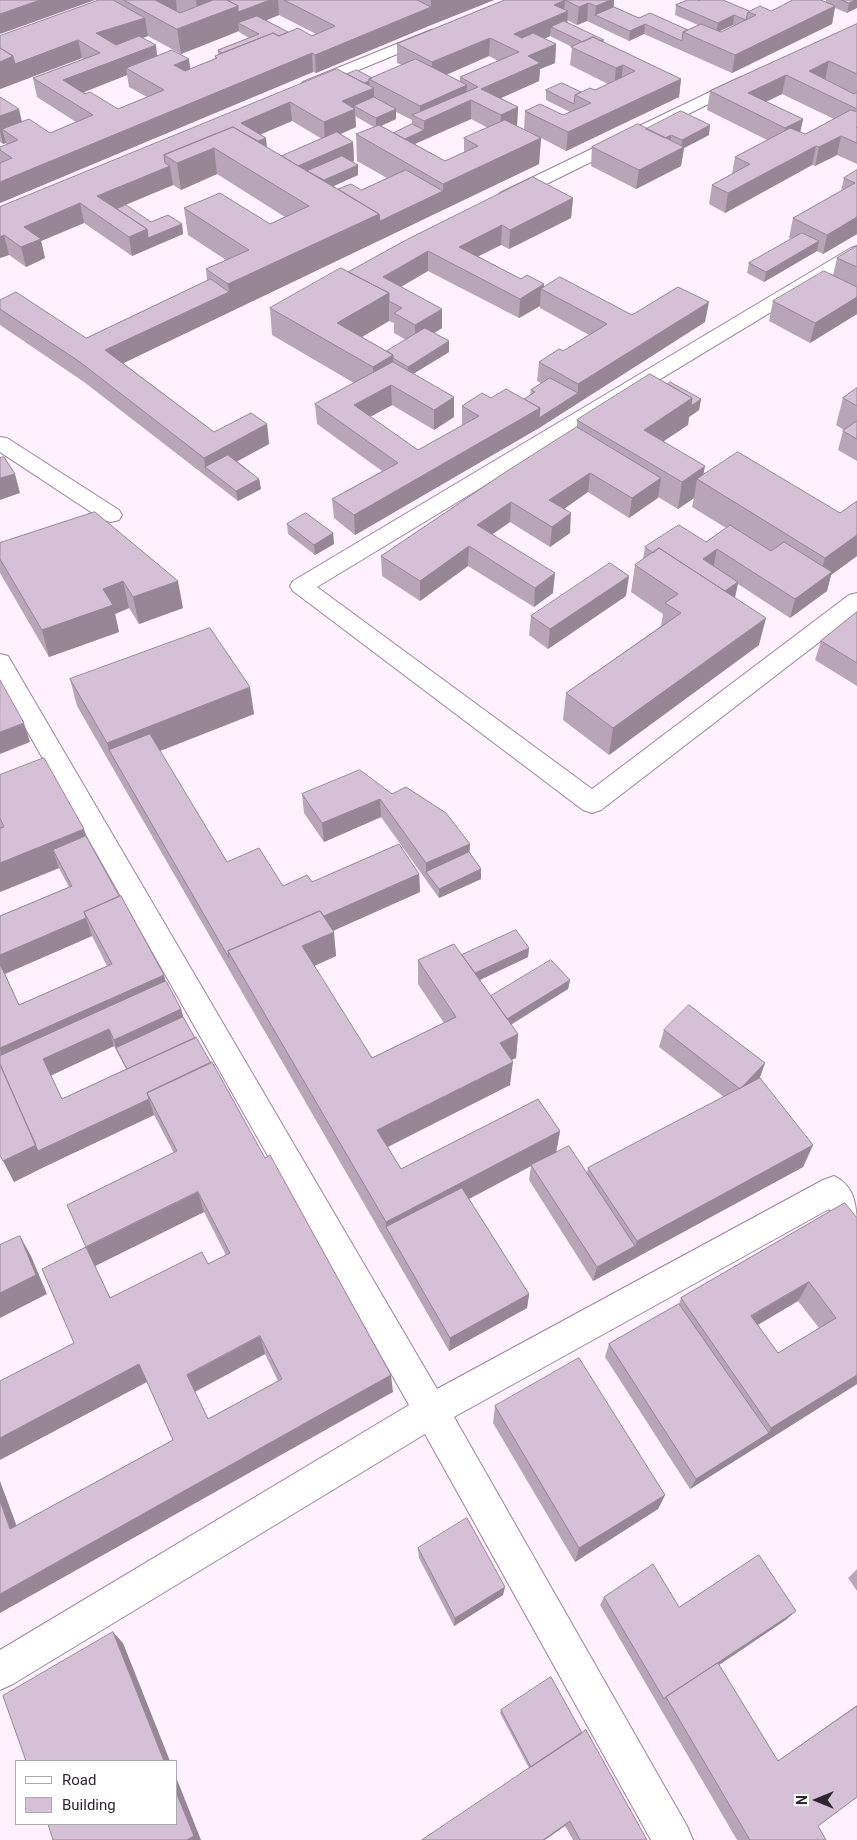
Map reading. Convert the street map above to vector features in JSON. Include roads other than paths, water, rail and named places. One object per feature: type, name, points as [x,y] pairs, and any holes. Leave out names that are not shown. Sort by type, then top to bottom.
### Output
[{"type":"street","points":[[294,91],[442,30]]},
{"type":"street","points":[[492,204],[759,73]]},
{"type":"street","points":[[857,252],[301,586],[592,802],[857,601]]},
{"type":"street","points":[[0,443],[111,516],[83,526]]},
{"type":"street","points":[[0,662],[431,1410],[673,1840]]},
{"type":"street","points":[[0,1671],[431,1410],[834,1190],[857,1220]]}]
